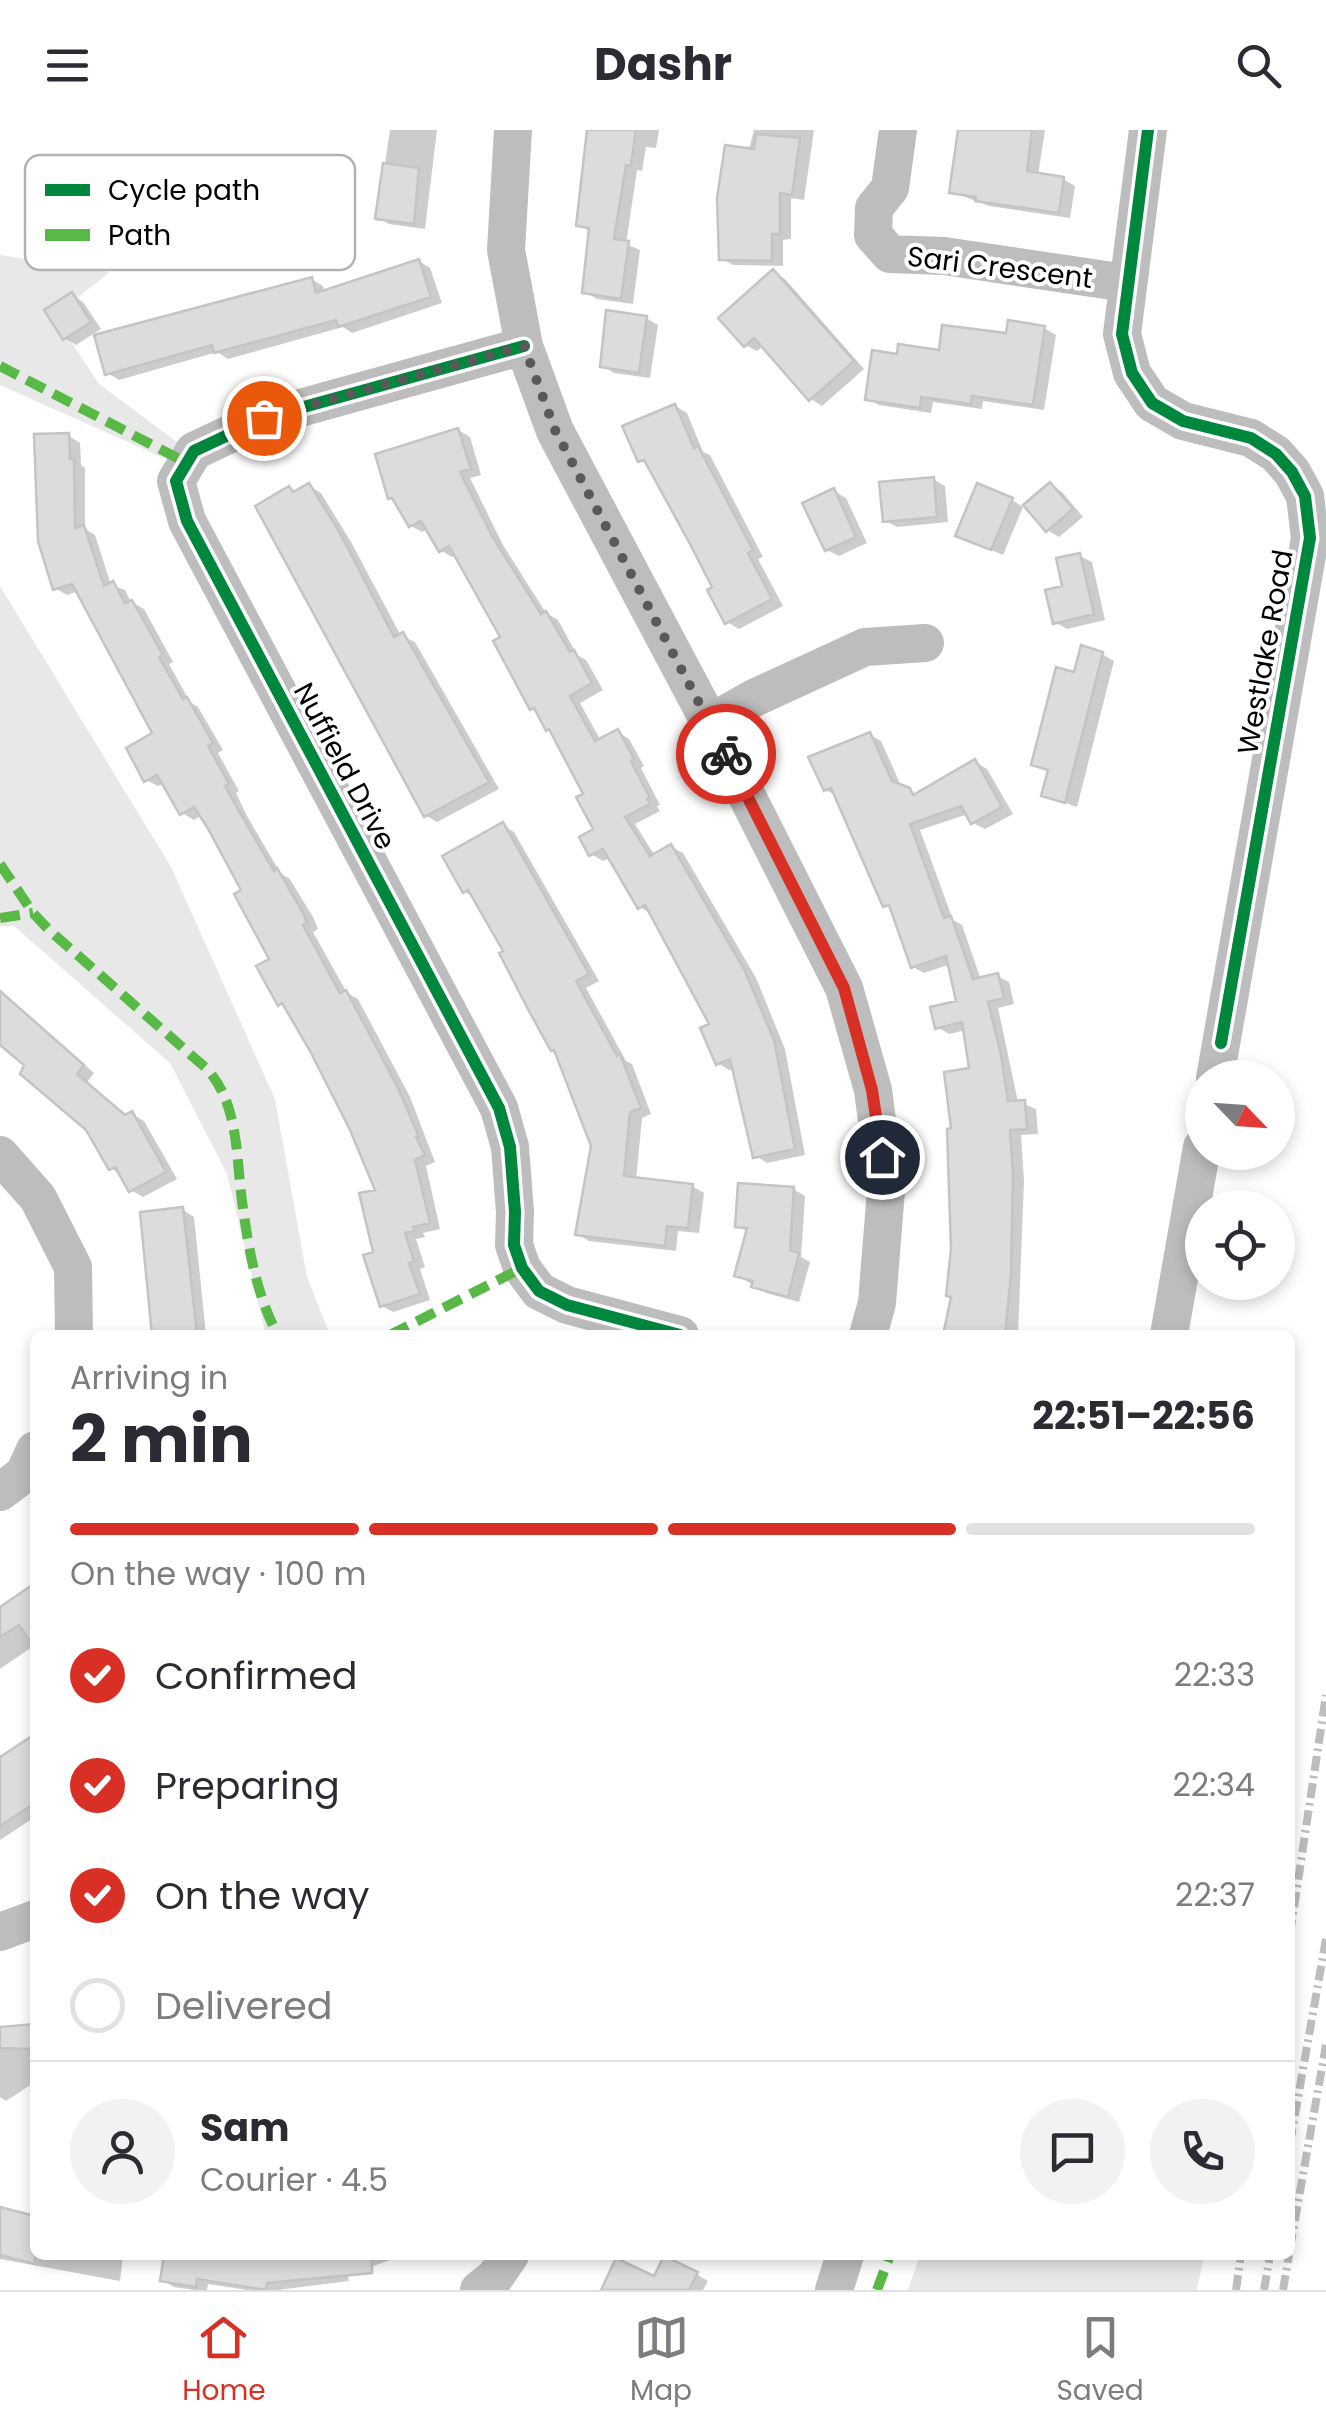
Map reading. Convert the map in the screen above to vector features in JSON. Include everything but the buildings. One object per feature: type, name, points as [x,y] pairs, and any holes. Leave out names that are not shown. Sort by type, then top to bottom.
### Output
[{"type":"street","points":[[513,130],[506,250],[524,346],[555,430],[844,988],[872,1090],[886,1190],[877,1303],[869,1330]]},
{"type":"street","name":"Sari Crescent","points":[[898,130],[890,188],[874,208],[873,235],[890,254],[944,256],[1126,282]]},
{"type":"street","name":"Westlake Road","points":[[1148,130],[1122,334],[1132,373],[1152,402],[1183,421],[1252,438],[1276,454],[1306,496],[1310,538],[1218,1060]]},
{"type":"street","name":"Nuffield Drive","points":[[524,346],[264,418],[194,452],[176,480],[186,521],[500,1108],[510,1146],[516,1212],[514,1245],[522,1268],[539,1291],[566,1305],[661,1330]]},
{"type":"street","points":[[710,723],[754,698],[865,647],[925,643]]},
{"type":"street","points":[[0,1155],[38,1198],[72,1268],[74,1330]]},
{"type":"street","points":[[1170,1330],[1198,1170]]},
{"type":"street","points":[[0,1492],[24,1474],[30,1461]]},
{"type":"street","points":[[0,1932],[30,1922]]},
{"type":"street","points":[[479,2290],[506,2260]]},
{"type":"street","points":[[834,2290],[844,2260]]},
{"type":"shaded area","points":[[0,255],[25,259],[25,270],[110,272],[54,316],[99,384],[189,451],[175,463],[0,385]]},
{"type":"shaded area","points":[[0,586],[171,867],[275,1099],[307,1277],[328,1330],[265,1330],[227,1174],[170,1063],[14,926],[0,926]]},
{"type":"shaded area","points":[[918,2260],[1203,2260],[1197,2290],[908,2290]]},
{"type":"railway","points":[[1295,1901],[1326,1695]]},
{"type":"railway","points":[[1295,2115],[1326,1939]]},
{"type":"railway","points":[[1295,2220],[1326,2045]]},
{"type":"railway","points":[[1236,2290],[1240,2260]]},
{"type":"railway","points":[[1264,2290],[1269,2260]]},
{"type":"railway","points":[[1283,2290],[1288,2260]]},
{"type":"marked path","points":[[0,366],[187,463]]},
{"type":"marked path","points":[[0,864],[48,929],[207,1069],[217,1083],[231,1115],[254,1270],[276,1330]]},
{"type":"marked path","points":[[0,918],[33,913]]},
{"type":"marked path","points":[[400,1330],[522,1268]]},
{"type":"marked path","points":[[877,2290],[888,2260]]},
{"type":"cycle path","points":[[1148,130],[1122,334],[1132,373],[1152,403],[1183,421],[1251,438],[1276,454],[1305,496],[1310,538],[1221,1043]]},
{"type":"cycle path","points":[[524,346],[264,418],[194,451],[176,481],[187,521],[499,1108],[510,1147],[514,1245],[522,1268],[539,1291],[567,1305],[661,1330]]},
{"type":"way so far","points":[[264,418],[524,346],[555,430],[726,754]]},
{"type":"route","points":[[726,754],[844,988],[872,1090],[882,1157]]}]
